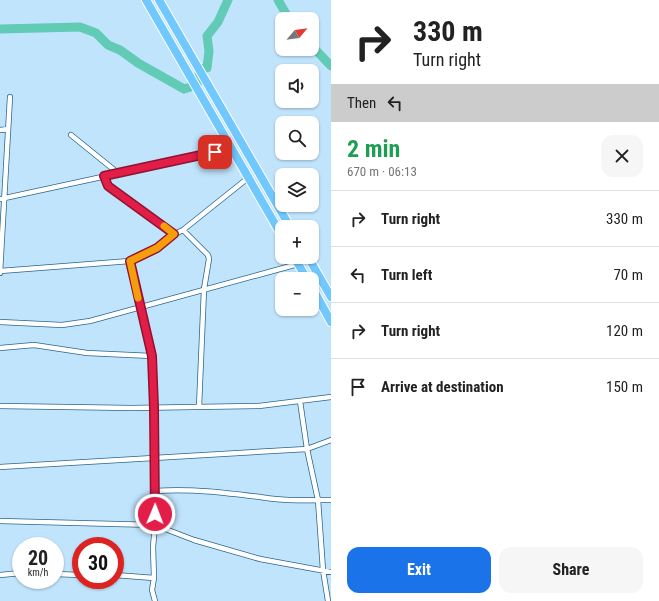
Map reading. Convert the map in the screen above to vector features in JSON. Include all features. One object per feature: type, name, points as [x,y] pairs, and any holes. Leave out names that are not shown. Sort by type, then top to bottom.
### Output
[{"type":"highway","points":[[146,0],[275,224]]},
{"type":"highway","points":[[159,0],[286,220]]},
{"type":"highway","points":[[312,264],[331,297]]},
{"type":"highway","points":[[319,290],[326,289]]},
{"type":"highway","points":[[319,300],[331,322]]},
{"type":"street","points":[[10,97],[2,199],[0,272],[130,261],[157,248],[174,234],[184,230],[248,178]]},
{"type":"street","points":[[0,130],[8,129]]},
{"type":"street","points":[[71,135],[118,173]]},
{"type":"street","points":[[2,199],[231,149]]},
{"type":"street","points":[[104,176],[108,186],[174,234]]},
{"type":"street","points":[[184,230],[208,255],[209,259],[204,289],[199,407]]},
{"type":"street","points":[[130,261],[152,356],[154,408],[153,458],[155,491],[155,525],[153,547],[154,578],[152,590],[154,601]]},
{"type":"street","points":[[0,322],[62,325],[90,321],[140,309],[283,264]]},
{"type":"street","points":[[0,348],[34,345],[87,353],[152,356]]},
{"type":"street","points":[[0,406],[154,408],[259,406],[331,397]]},
{"type":"street","points":[[300,401],[307,449],[318,500],[328,601]]},
{"type":"street","points":[[0,468],[307,449],[331,440]]},
{"type":"street","points":[[155,491],[175,489],[238,493],[276,499],[331,500]]},
{"type":"street","points":[[0,521],[155,525],[194,540],[260,559],[331,572]]},
{"type":"street","points":[[0,575],[12,574]]},
{"type":"street","points":[[124,576],[154,578]]},
{"type":"waterway","points":[[0,29],[80,27],[96,33],[108,45],[120,50],[138,63],[184,89],[197,85],[200,69],[207,68],[209,51],[207,36],[218,22],[228,0]]},
{"type":"waterway","points":[[278,0],[285,12]]},
{"type":"waterway","points":[[319,53],[331,66]]},
{"type":"slow traffic","points":[[138,298],[130,261],[157,248],[174,234],[164,226]]},
{"type":"route","points":[[155,514],[152,356],[130,261],[157,248],[174,234],[139,207],[108,186],[105,183],[104,176],[215,152]]}]
